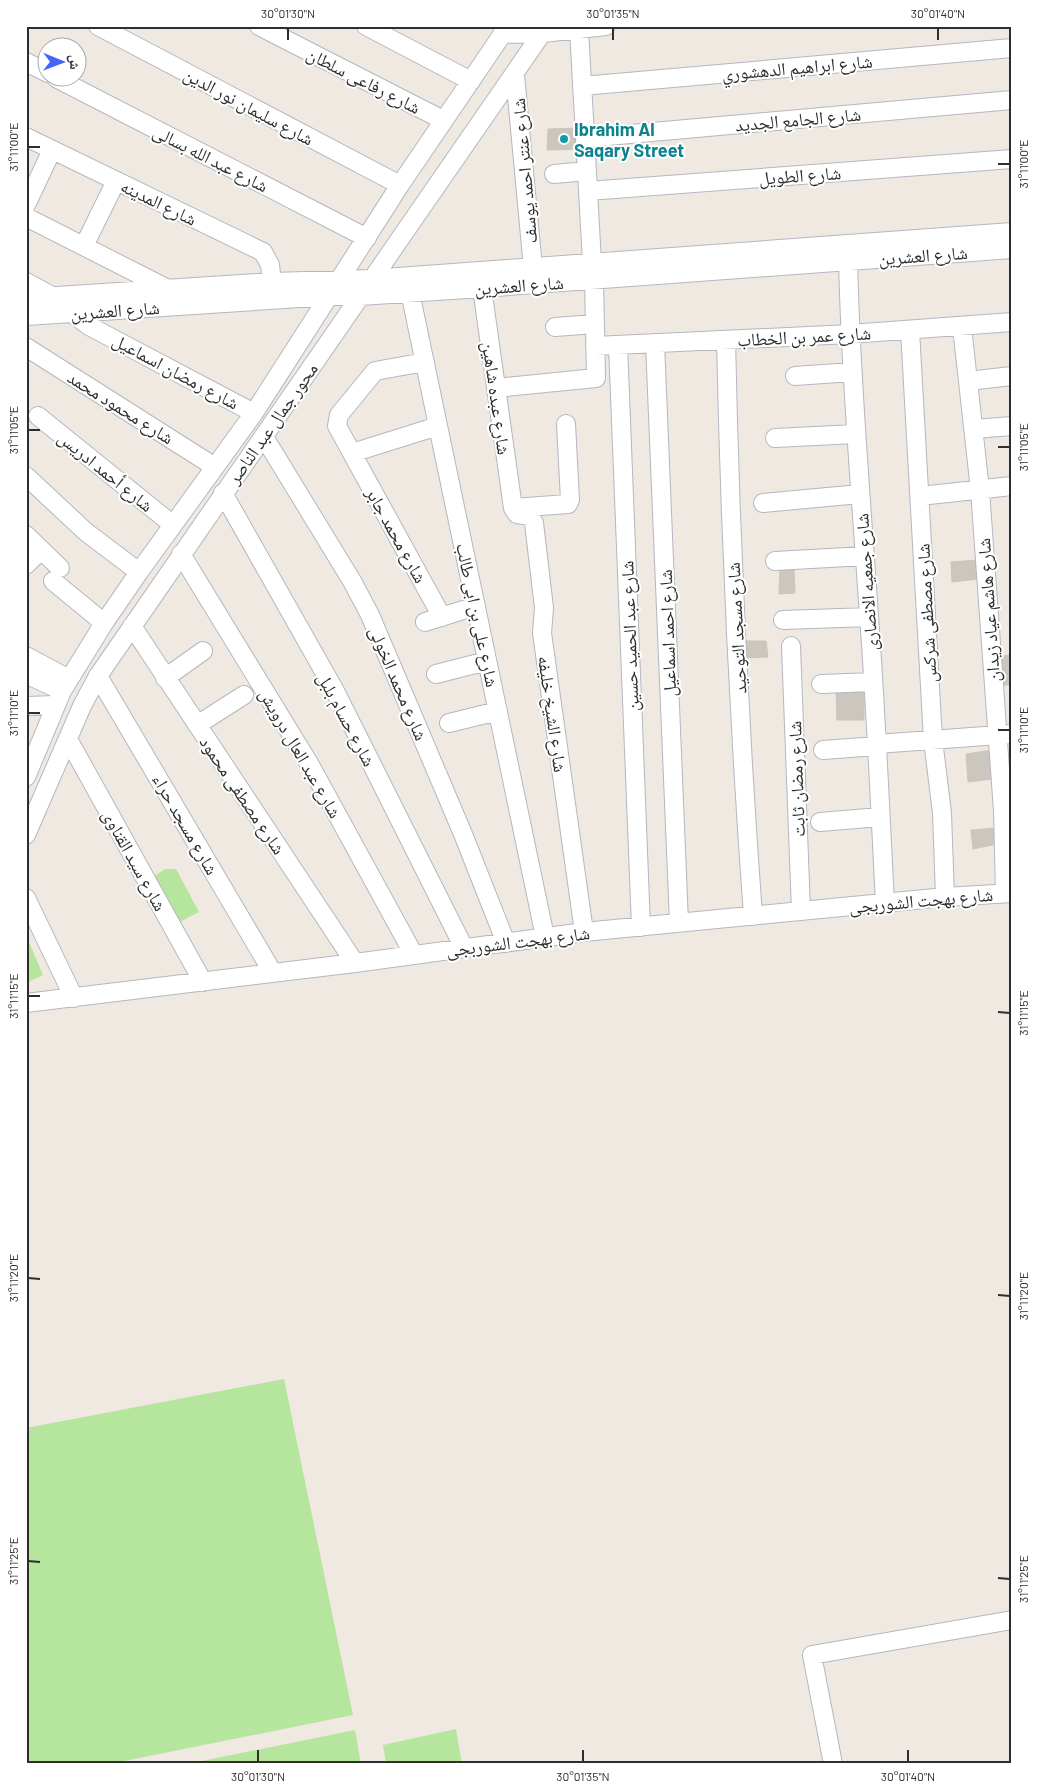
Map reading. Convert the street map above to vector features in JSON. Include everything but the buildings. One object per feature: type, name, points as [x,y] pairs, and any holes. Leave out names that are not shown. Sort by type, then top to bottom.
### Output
[{"type":"street","name":"شارع سليمان نور الدين","points":[[98,26],[400,185]]},
{"type":"street","name":"شارع رفاعى سلطان","points":[[259,26],[443,120]]},
{"type":"street","points":[[366,26],[471,81]]},
{"type":"street","points":[[505,30],[579,29],[606,26]]},
{"type":"street","points":[[496,388],[596,378],[593,271],[579,29]]},
{"type":"street","name":"محور جمال عبد الناصر","points":[[26,777],[33,748],[62,692],[104,623],[254,413],[400,185],[505,30]]},
{"type":"street","name":"محور جمال عبد الناصر","points":[[26,835],[98,676],[545,30]]},
{"type":"street","name":"شارع ابراهيم الدهشوري","points":[[582,86],[1012,48]]},
{"type":"street","points":[[26,62],[38,68]]},
{"type":"street","name":"شارع عنتر احمد يوسف","points":[[515,75],[533,268]]},
{"type":"street","name":"شارع عبد الله بسالى","points":[[75,88],[367,238]]},
{"type":"street","name":"شارع الجامع الجديد","points":[[585,138],[1012,100]]},
{"type":"street","name":"شارع المدينه","points":[[26,137],[263,252],[270,265],[272,282]]},
{"type":"street","points":[[26,206],[52,150]]},
{"type":"street","name":"شارع الطويل","points":[[588,191],[1012,159]]},
{"type":"street","points":[[554,174],[587,171]]},
{"type":"street","points":[[84,246],[116,181]]},
{"type":"street","points":[[26,217],[166,289]]},
{"type":"street","name":"شارع العشرين","points":[[26,316],[482,288],[593,271],[1012,232]]},
{"type":"street","name":"شارع العشرين","points":[[26,298],[533,268],[593,271],[848,261],[1012,249]]},
{"type":"street","name":"شارع جمعيه الانصارى","points":[[848,261],[852,372],[886,902]]},
{"type":"street","points":[[26,282],[54,296]]},
{"type":"street","name":"شارع عبده شاهين","points":[[482,288],[513,508]]},
{"type":"street","name":"شارع على بن ابى طالب","points":[[410,292],[545,937]]},
{"type":"street","name":"شارع رمضان اسماعيل","points":[[72,313],[89,326],[254,413]]},
{"type":"street","name":"شارع عمر بن الخطاب","points":[[595,346],[850,334],[1012,322]]},
{"type":"street","points":[[555,327],[595,324]]},
{"type":"street","name":"شارع هاشم عياد زيدان","points":[[962,327],[1005,735],[1003,811],[1008,893]]},
{"type":"street","name":"شارع مصطفى شركس","points":[[910,330],[934,740],[942,813],[945,897]]},
{"type":"street","name":"شارع مسجد التوحيد","points":[[726,340],[731,533],[742,767],[753,916]]},
{"type":"street","name":"شارع احمد اسماعيل","points":[[655,343],[679,923]]},
{"type":"street","name":"شارع عبد الحميد حسين","points":[[618,345],[641,927]]},
{"type":"street","name":"شارع محمود محمد","points":[[26,347],[215,467]]},
{"type":"street","name":"شارع محمد جابر","points":[[425,362],[375,371],[339,415],[337,426],[442,616]]},
{"type":"street","points":[[795,376],[852,372]]},
{"type":"street","points":[[968,381],[1012,376]]},
{"type":"street","name":"شارع أحمد ادريس","points":[[38,416],[173,525]]},
{"type":"street","points":[[513,508],[568,504],[570,500],[566,424]]},
{"type":"street","points":[[352,453],[438,426]]},
{"type":"street","points":[[974,430],[1012,426]]},
{"type":"street","points":[[775,438],[856,434]]},
{"type":"street","name":"شارع محمد الخولى","points":[[264,437],[352,580],[370,615],[459,824],[506,942]]},
{"type":"street","points":[[26,476],[86,532],[139,572]]},
{"type":"street","points":[[920,496],[1012,486]]},
{"type":"street","name":"شارع حسام بلبل","points":[[223,493],[335,692],[464,948]]},
{"type":"street","points":[[762,503],[860,494]]},
{"type":"street","name":"شارع الشيخ خليفه","points":[[513,508],[518,514],[530,516],[534,523],[544,608],[542,633],[584,932]]},
{"type":"street","points":[[26,536],[41,550],[56,574],[104,623]]},
{"type":"street","points":[[26,565],[41,550]]},
{"type":"street","name":"شارع عبد العال درويش","points":[[181,554],[310,764],[414,955]]},
{"type":"street","points":[[775,562],[865,556]]},
{"type":"street","points":[[424,622],[476,606]]},
{"type":"street","points":[[783,620],[869,617]]},
{"type":"street","name":"شارع مصطفى محمود","points":[[132,626],[355,963]]},
{"type":"street","name":"شارع رمضان ثابت","points":[[791,646],[800,911]]},
{"type":"street","points":[[165,678],[203,651]]},
{"type":"street","points":[[26,656],[62,692]]},
{"type":"street","points":[[436,674],[487,661]]},
{"type":"street","points":[[26,674],[62,692]]},
{"type":"street","name":"شارع مسجد حراء","points":[[98,676],[273,973]]},
{"type":"street","points":[[821,684],[873,682]]},
{"type":"street","points":[[26,706],[62,692]]},
{"type":"street","points":[[197,725],[244,695]]},
{"type":"street","points":[[449,723],[498,711]]},
{"type":"street","points":[[823,750],[1005,735]]},
{"type":"street","name":"شارع سيد القناوى","points":[[68,739],[203,982]]},
{"type":"street","points":[[820,822],[880,817]]},
{"type":"street","name":"شارع بهجت الشوربجى","points":[[26,1003],[355,963],[584,932],[886,902],[1008,893]]},
{"type":"street","points":[[26,898],[74,998]]},
{"type":"street","points":[[833,1764],[812,1654],[1012,1620]]},
{"type":"green space","points":[[165,869],[176,869],[199,912],[178,923],[147,881]]},
{"type":"green space","points":[[26,935],[43,975],[26,983]]},
{"type":"green space","points":[[284,1379],[353,1715],[109,1764],[26,1764],[26,1428]]},
{"type":"green space","points":[[456,1729],[462,1764],[386,1764],[383,1745]]},
{"type":"green space","points":[[355,1730],[361,1764],[187,1764]]},
{"type":"place","name":"Ibrahim Al Saqary Street","points":[[564,139]]}]
